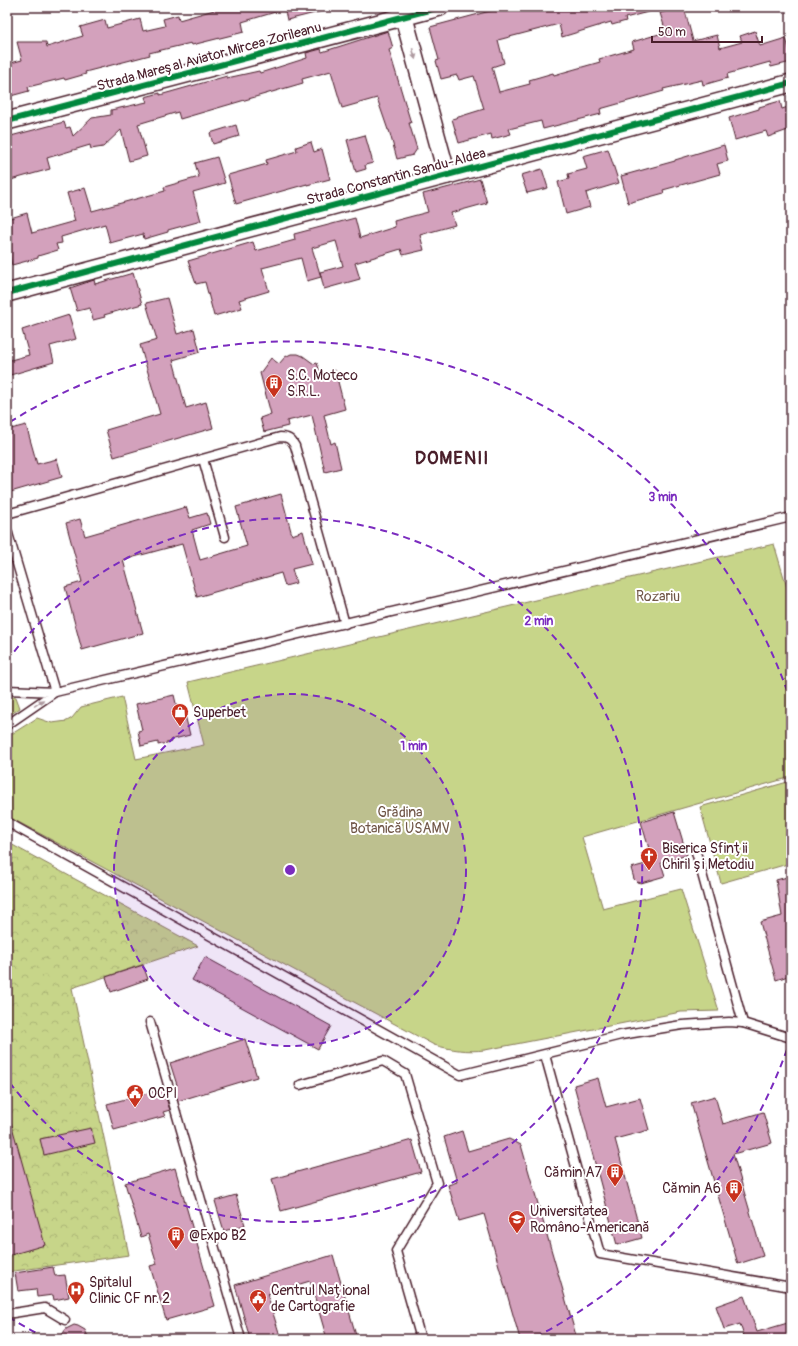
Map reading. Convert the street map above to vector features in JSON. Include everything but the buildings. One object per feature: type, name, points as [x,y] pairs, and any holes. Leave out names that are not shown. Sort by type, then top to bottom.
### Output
[{"type":"street","name":"Strada Mareșal Aviator Mircea Zorileanu","points":[[7,121],[402,12],[440,7]]},
{"type":"street","points":[[402,12],[447,175]]},
{"type":"street","name":"Strada Constantin Sandu-Aldea","points":[[7,293],[791,83]]},
{"type":"lane","points":[[7,514],[280,437],[286,437],[292,440],[295,446],[345,624]]},
{"type":"lane","points":[[203,459],[225,537]]},
{"type":"lane","points":[[7,690],[55,692],[791,518]]},
{"type":"lane","points":[[7,530],[55,692]]},
{"type":"lane","points":[[7,725],[55,692]]},
{"type":"lane","points":[[7,822],[460,1075],[621,1035],[675,1026],[729,1022],[743,1023],[791,1038]]},
{"type":"lane","points":[[696,852],[743,1023]]},
{"type":"lane","points":[[150,1022],[241,1339]]},
{"type":"lane","points":[[545,1055],[600,1254],[791,1287]]},
{"type":"lane","points":[[300,1085],[383,1061],[405,1074],[437,1183],[396,1251],[421,1339]]},
{"type":"lane","points":[[7,1314],[45,1308],[65,1320]]},
{"type":"green space","name":"Grădina Botanică USAMV","points":[[774,544],[791,601],[791,777],[582,837],[603,909],[681,889],[719,1011],[681,1012],[485,1050],[460,1050],[434,1045],[7,816],[7,737],[37,718],[52,723],[67,721],[72,718],[81,707],[122,697],[136,759],[204,745],[188,682]]},
{"type":"green space","points":[[7,697],[16,697],[20,708],[7,717]]},
{"type":"green space","points":[[791,781],[791,863],[721,883],[700,807]]},
{"type":"green space","points":[[7,842],[198,946],[72,988],[129,1255],[7,1272]]},
{"type":"cycle path","points":[[7,121],[440,7]]},
{"type":"cycle path","points":[[7,293],[791,83]]},
{"type":"place","name":"S.C. Moteco S.R.L.","points":[[274,398]]},
{"type":"place","name":"Superbet","points":[[180,727]]},
{"type":"place","name":"Biserica Sfinții Chiril și Metodiu","points":[[649,871]]},
{"type":"place","name":"OCPI","points":[[135,1108]]},
{"type":"place","name":"Cămin A7","points":[[615,1187]]},
{"type":"place","name":"Cămin A6","points":[[734,1203]]},
{"type":"place","name":"Universitatea Româno-Americană","points":[[517,1234]]},
{"type":"place","name":"@Expo B2","points":[[176,1250]]},
{"type":"place","name":"Spitalul Clinic CF nr. 2","points":[[76,1305]]},
{"type":"place","name":"Centrul Național de Cartografie","points":[[258,1313]]},
{"type":"district","name":"DOMENII","points":[[452,458]]},
{"type":"park label","name":"Rozariu","points":[[658,596]]}]
